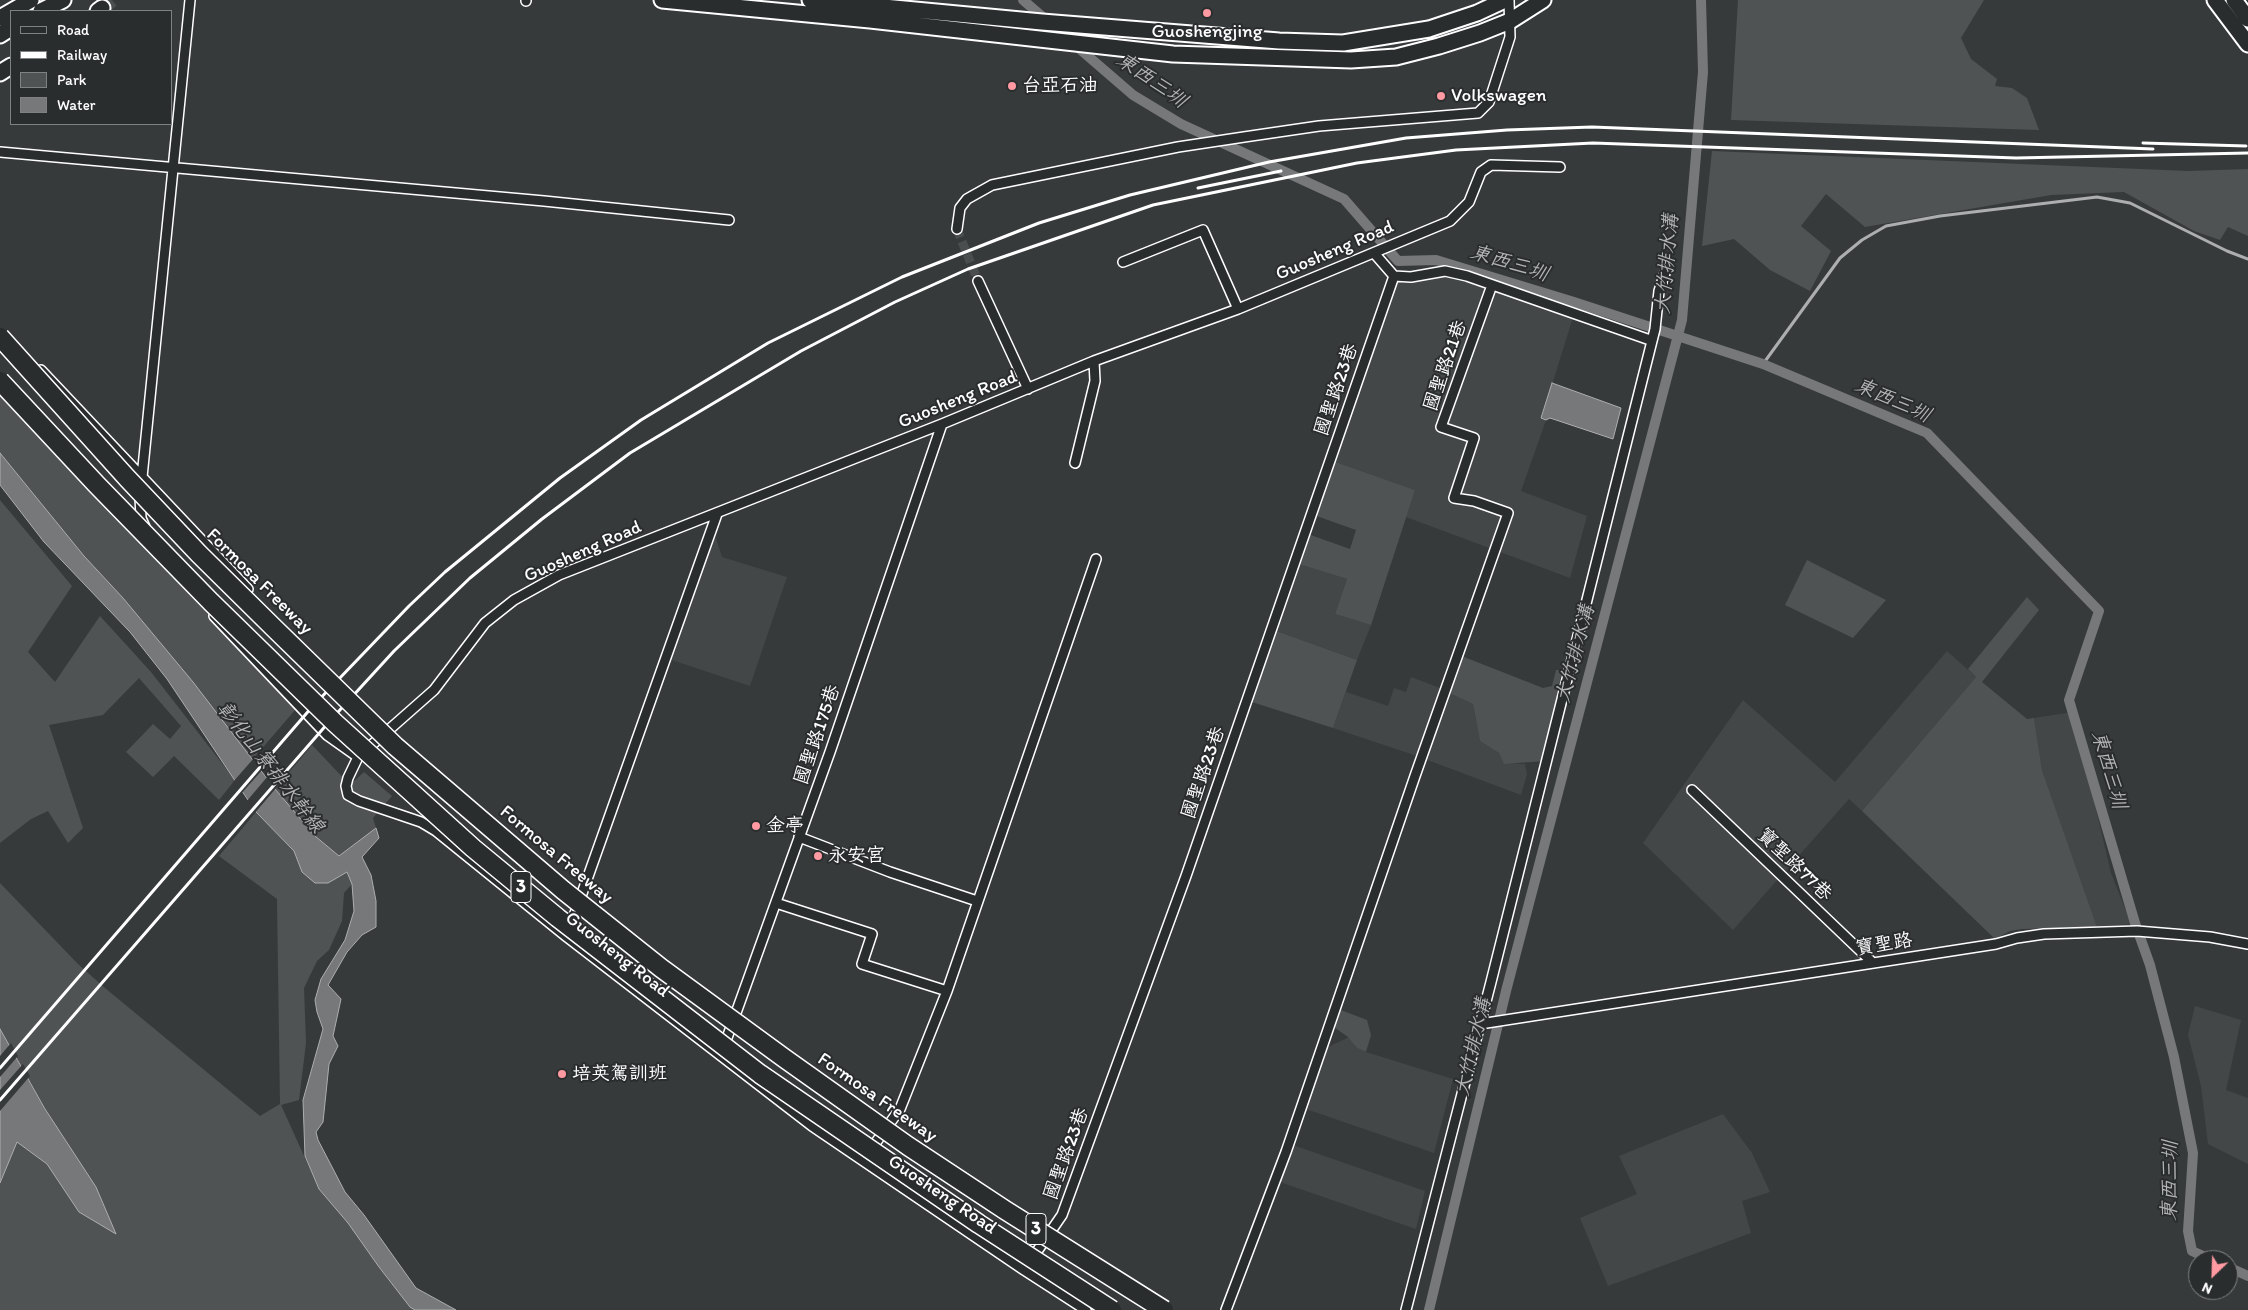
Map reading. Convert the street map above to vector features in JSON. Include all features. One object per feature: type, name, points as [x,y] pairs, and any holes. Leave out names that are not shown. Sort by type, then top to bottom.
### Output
[{"type":"highway","name":"Formosa Freeway","points":[[0,337],[127,478],[213,567],[396,746],[556,884],[677,979],[784,1058],[901,1140],[1005,1210],[1164,1310]]},
{"type":"highway","name":"3","points":[[0,382],[211,602],[335,723],[473,848],[558,918],[760,1074],[979,1224],[1112,1310]]},
{"type":"main road","points":[[14,10],[31,0]]},
{"type":"main road","points":[[43,10],[63,0]]},
{"type":"main road","points":[[662,0],[870,15],[1175,27],[1278,41],[1343,44],[1429,29],[1477,13],[1505,0]]},
{"type":"main road","points":[[810,0],[870,15],[1173,58],[1351,60],[1396,57],[1472,36],[1510,20],[1543,0]]},
{"type":"main road","points":[[2214,0],[2248,44]]},
{"type":"main road","points":[[2234,0],[2248,19]]},
{"type":"main road","points":[[1173,58],[1175,27]]},
{"type":"street","points":[[190,0],[140,497],[141,518],[151,541],[210,613],[327,735],[358,757]]},
{"type":"street","points":[[957,229],[960,208],[966,199],[992,185],[1178,147],[1244,137],[1319,126],[1478,112],[1489,102],[1510,37],[1509,0]]},
{"type":"street","points":[[0,152],[544,201],[729,220]]},
{"type":"street","name":"Guosheng Road","points":[[1086,1310],[812,1126],[567,937],[436,831],[421,822],[359,801],[348,795],[346,786],[348,778],[358,757],[434,690],[485,624],[514,600],[559,575],[942,424],[1094,361],[1238,309],[1450,221],[1469,202],[1481,172],[1491,165],[1560,167]]},
{"type":"street","points":[[1123,262],[1203,230],[1238,309]]},
{"type":"street","points":[[1374,252],[1394,276],[1411,277],[1445,271],[1468,276],[1650,340]]},
{"type":"street","points":[[1406,1310],[1480,1024],[1654,329],[1659,290],[1666,270]]},
{"type":"street","name":"國聖路23巷","points":[[1024,1270],[1062,1216],[1186,876],[1394,276]]},
{"type":"street","points":[[978,281],[1028,389]]},
{"type":"street","name":"國聖路21巷","points":[[1226,1310],[1286,1152],[1415,776],[1508,513],[1474,501],[1454,498],[1474,438],[1441,427],[1492,285]]},
{"type":"street","points":[[0,326],[248,589]]},
{"type":"street","points":[[1075,463],[1095,381],[1094,361]]},
{"type":"street","name":"國聖路175巷","points":[[720,1056],[776,903],[942,424]]},
{"type":"street","points":[[567,937],[717,514]]},
{"type":"street","points":[[864,1161],[900,1109],[947,991],[1096,560]]},
{"type":"street","name":"寶聖路77巷","points":[[1692,790],[1873,963]]},
{"type":"street","points":[[799,837],[890,872],[977,901]]},
{"type":"street","points":[[776,903],[872,934],[862,964],[947,991]]},
{"type":"street","name":"寶聖路","points":[[1480,1024],[1996,944],[2017,938],[2044,934],[2137,931],[2210,937],[2248,944]]},
{"type":"shaded area","points":[[1451,271],[1574,314],[1542,417],[1546,420],[1521,491],[1587,516],[1570,578],[1406,517],[1415,490],[1330,460],[1392,280]]},
{"type":"shaded area","points":[[716,538],[722,557],[787,577],[750,686],[666,658],[707,539]]},
{"type":"shaded area","points":[[1295,563],[1347,579],[1335,614],[1371,625],[1357,660],[1271,629]]},
{"type":"shaded area","points":[[1947,651],[1976,677],[1862,811],[1849,799],[1733,930],[1643,843],[1743,700],[1835,782]]},
{"type":"shaded area","points":[[1411,677],[1440,688],[1417,756],[1333,728],[1346,692],[1388,706],[1394,688],[1406,692]]},
{"type":"shaded area","points":[[1447,692],[1473,704],[1480,741],[1499,753],[1504,763],[1525,764],[1527,774],[1521,795],[1422,758]]},
{"type":"shaded area","points":[[2073,712],[2111,873],[2131,924],[2097,927],[2042,770],[2034,718]]},
{"type":"shaded area","points":[[2195,1006],[2241,1020],[2226,1090],[2248,1098],[2248,1164],[2208,1144],[2201,1086],[2188,1035]]},
{"type":"shaded area","points":[[1349,1037],[1357,1048],[1366,1052],[1453,1079],[1434,1153],[1303,1108],[1324,1049]]},
{"type":"shaded area","points":[[1723,1114],[1752,1153],[1770,1192],[1742,1201],[1751,1233],[1608,1286],[1580,1218],[1637,1194],[1619,1156]]},
{"type":"shaded area","points":[[1290,1144],[1425,1191],[1416,1229],[1277,1181]]},
{"type":"green space","points":[[1738,0],[1984,0],[1961,38],[1971,59],[1997,79],[1995,86],[2012,88],[2027,98],[2039,130],[1731,120]]},
{"type":"green space","points":[[1712,151],[2188,171],[2248,169],[2248,236],[2228,227],[2220,240],[2194,231],[2124,192],[2051,195],[1865,227],[1826,194],[1801,226],[1831,251],[1810,291],[1770,270],[1734,239],[1702,246]]},
{"type":"green space","points":[[0,379],[302,702],[252,760],[193,682],[123,598],[84,556],[0,453]]},
{"type":"green space","points":[[1330,460],[1415,490],[1371,625],[1335,614],[1347,579],[1295,563],[1305,533],[1350,549],[1356,530],[1311,514]]},
{"type":"green space","points":[[0,500],[72,586],[28,652],[55,682],[100,616],[151,672],[235,780],[219,800],[174,756],[153,777],[126,752],[153,724],[170,739],[181,726],[139,678],[103,715],[49,725],[83,828],[68,843],[48,811],[31,819],[0,843]]},
{"type":"green space","points":[[1807,560],[1886,600],[1853,638],[1785,605]]},
{"type":"green space","points":[[2027,597],[2039,610],[1982,682],[2027,719],[2034,718],[2042,770],[2097,927],[2022,929],[2010,931],[1995,939],[1862,811],[1976,677],[1968,669]]},
{"type":"green space","points":[[1271,629],[1357,660],[1333,728],[1252,702]]},
{"type":"green space","points":[[1459,655],[1543,688],[1552,686],[1556,670],[1562,670],[1545,761],[1504,764],[1499,753],[1480,741],[1473,704],[1447,692]]},
{"type":"green space","points":[[312,745],[350,785],[364,772],[392,796],[373,818],[376,828],[339,856],[315,836],[275,789]]},
{"type":"green space","points":[[256,812],[294,851],[302,872],[347,872],[352,884],[344,893],[342,921],[329,950],[317,961],[304,988],[306,1043],[299,1100],[281,1105],[319,1189],[348,1223],[410,1307],[415,1310],[0,1310],[0,1183],[16,1141],[47,1164],[79,1212],[116,1233],[0,1029],[0,883],[78,964],[260,1116],[280,1104],[277,899],[219,856]]},
{"type":"green space","points":[[1338,1009],[1367,1020],[1371,1035],[1366,1052],[1357,1048],[1348,1037],[1331,1025]]},
{"type":"water","points":[[1552,383],[1621,408],[1613,439],[1550,418],[1546,420],[1541,418]]},
{"type":"water","points":[[0,453],[84,556],[123,598],[193,682],[275,789],[315,836],[339,856],[376,828],[379,838],[362,857],[371,875],[376,901],[376,927],[362,935],[347,952],[328,985],[341,999],[333,1036],[338,1046],[329,1064],[323,1122],[316,1132],[318,1140],[345,1192],[364,1215],[416,1288],[456,1310],[415,1310],[410,1307],[348,1223],[319,1189],[305,1156],[303,1100],[323,1029],[315,1000],[321,979],[345,940],[354,911],[352,884],[347,872],[328,883],[315,883],[302,872],[294,851],[256,812],[167,679],[130,632],[44,542],[0,485]]},
{"type":"water","points":[[0,1029],[45,1109],[96,1187],[116,1234],[79,1212],[47,1164],[17,1142],[0,1183]]},
{"type":"pier","points":[[254,758],[263,769],[241,794],[233,782]]},
{"type":"pier","points":[[268,776],[277,787],[254,814],[246,802]]},
{"type":"pier","points":[[11,1043],[18,1056],[0,1077],[0,1056]]},
{"type":"pier","points":[[23,1064],[30,1076],[0,1111],[0,1090]]},
{"type":"waterway","name":"東西三圳","points":[[1023,0],[1133,95],[1181,124],[1344,199],[1398,261],[1436,260],[1574,302],[1763,364],[1927,433],[2099,611],[2069,700],[2135,923],[2150,965],[2174,1057],[2193,1153],[2188,1231],[2192,1250]]},
{"type":"waterway","name":"大竹排水溝","points":[[1429,1310],[1506,991],[1682,320],[1703,72],[1701,0]]},
{"type":"waterway","points":[[1763,364],[1840,258],[1862,240],[1886,226],[1940,216],[2097,197],[2130,203],[2227,251],[2248,259]]},
{"type":"waterway","name":"東西三圳","points":[[2238,1272],[2248,1276]]},
{"type":"tunnel","points":[[102,8],[112,0]]},
{"type":"tunnel","points":[[957,229],[978,281]]},
{"type":"railway","points":[[0,1068],[312,707],[409,606],[445,572],[560,478],[641,420],[768,343],[902,277],[1039,223],[1130,195],[1269,162],[1406,138],[1507,130],[1592,127],[2153,149]]},
{"type":"railway","points":[[0,1100],[328,723],[394,651],[470,578],[542,519],[630,453],[801,351],[895,302],[968,269],[1153,205],[1357,163],[1456,150],[1593,143],[2016,158],[2248,153]]},
{"type":"railway","points":[[2143,143],[2246,146]]},
{"type":"railway","points":[[1198,188],[1281,171]]},
{"type":"place","name":"Guoshengjing","points":[[1207,13]]},
{"type":"place","name":"台亞石油","points":[[1012,86]]},
{"type":"place","name":"Volkswagen","points":[[1441,96]]},
{"type":"place","name":"金亭","points":[[756,826]]},
{"type":"place","name":"永安宮","points":[[818,856]]},
{"type":"place","name":"培英駕訓班","points":[[562,1074]]},
{"type":"water label","name":"彰化山寮排水幹線","points":[[270,768]]}]
